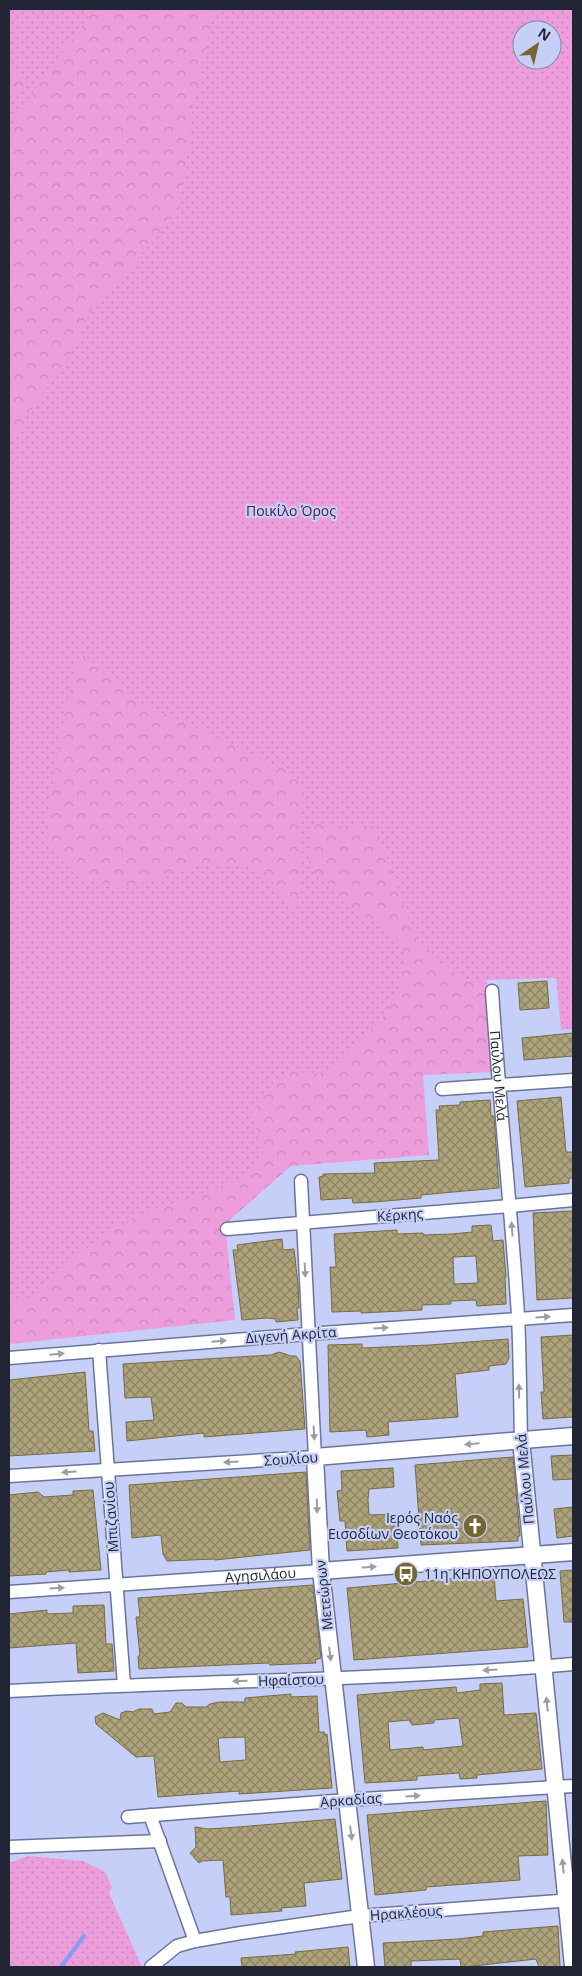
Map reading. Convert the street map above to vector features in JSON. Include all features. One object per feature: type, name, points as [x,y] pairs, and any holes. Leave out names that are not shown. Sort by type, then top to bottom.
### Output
[{"type":"street","name":"Παύλου Μελά","points":[[492,991],[518,1318],[520,1440],[555,1788],[570,1900],[573,1966]]},
{"type":"street","points":[[442,1089],[573,1080]]},
{"type":"street","name":"Μετεώρων","points":[[301,1181],[320,1571],[366,1967]]},
{"type":"street","name":"Κέρκης","points":[[227,1229],[573,1200]]},
{"type":"street","name":"Διγενή Ακρίτα","points":[[9,1358],[573,1315]]},
{"type":"street","name":"Μπιζανίου","points":[[98,1350],[124,1684]]},
{"type":"street","name":"Σουλίου","points":[[9,1476],[315,1457],[573,1436]]},
{"type":"street","name":"Αγησιλάου","points":[[9,1592],[573,1552]]},
{"type":"street","name":"Ηφαίστου","points":[[9,1691],[124,1684],[333,1678],[573,1664]]},
{"type":"street","name":"Αρκαδίας","points":[[128,1817],[347,1800],[573,1786]]},
{"type":"street","points":[[150,1815],[195,1941]]},
{"type":"street","points":[[9,1847],[160,1841]]},
{"type":"street","name":"Ηρακλέους","points":[[158,1965],[177,1946],[241,1933],[360,1916],[570,1900]]},
{"type":"green space","name":"Ποικίλο Όρος","points":[[9,9],[573,9],[573,1029],[561,1030],[556,978],[484,980],[293,1154],[9,1343]]},
{"type":"green space","points":[[95,9],[214,9],[193,107],[179,210],[157,237],[93,306],[70,355],[9,442],[9,129],[34,91]]},
{"type":"green space","points":[[9,60],[27,79],[9,106]]},
{"type":"green space","points":[[84,655],[134,700],[292,773],[304,793],[301,816],[300,889],[292,914],[274,883],[246,866],[215,863],[182,870],[123,889],[76,876],[44,834],[66,708],[75,670]]},
{"type":"green space","points":[[318,817],[323,826],[376,826],[414,936],[463,981],[487,980],[492,1072],[423,1075],[429,1155],[291,1166],[225,1224],[235,1320],[9,1344],[9,1302],[20,1302],[42,1292],[82,1252],[110,1230],[145,1212],[185,1200],[248,1176],[263,1156],[252,1113],[274,1082],[292,1072],[320,1073],[342,1060],[383,1017],[397,993],[404,962],[402,945],[385,925],[350,910],[331,886],[309,869],[310,829]]},
{"type":"green space","points":[[28,1856],[83,1861],[105,1872],[112,1887],[109,1893],[142,1967],[9,1967],[9,1863]]},
{"type":"building","points":[[547,981],[549,1008],[520,1010],[518,983]]},
{"type":"building","points":[[573,1033],[573,1056],[524,1060],[522,1038]]},
{"type":"building","points":[[561,1097],[566,1152],[573,1152],[573,1178],[569,1178],[569,1183],[525,1187],[517,1101]]},
{"type":"building","points":[[490,1100],[491,1116],[494,1116],[499,1188],[421,1195],[421,1198],[374,1202],[353,1203],[352,1198],[321,1200],[319,1177],[323,1176],[323,1174],[375,1173],[374,1163],[439,1160],[436,1110],[440,1110],[439,1106],[460,1105],[460,1102]]},
{"type":"building","points":[[573,1211],[573,1298],[537,1300],[533,1213]]},
{"type":"building","points":[[491,1225],[493,1241],[503,1240],[506,1304],[477,1306],[476,1300],[451,1301],[451,1304],[422,1305],[422,1310],[361,1313],[361,1311],[332,1312],[330,1267],[336,1267],[334,1234],[397,1230],[397,1234],[452,1234],[472,1232],[472,1226]],"holes":[[[476,1256],[478,1283],[454,1284],[453,1257]]]},
{"type":"building","points":[[282,1239],[283,1250],[294,1249],[298,1284],[298,1320],[276,1322],[276,1319],[267,1318],[242,1320],[233,1250],[238,1250],[237,1245]]},
{"type":"building","points":[[573,1335],[573,1417],[543,1419],[541,1392],[544,1392],[541,1337]]},
{"type":"building","points":[[508,1339],[509,1358],[506,1364],[489,1366],[489,1370],[455,1374],[458,1417],[388,1422],[389,1435],[367,1437],[366,1430],[330,1432],[328,1345],[362,1344],[362,1348]]},
{"type":"building","points":[[279,1352],[296,1356],[300,1361],[305,1429],[204,1437],[204,1433],[127,1441],[126,1422],[154,1420],[151,1397],[125,1398],[123,1364],[271,1355]]},
{"type":"building","points":[[85,1372],[89,1431],[93,1431],[95,1451],[9,1456],[9,1380]]},
{"type":"building","points":[[573,1455],[573,1479],[553,1480],[551,1456]]},
{"type":"building","points":[[513,1457],[520,1536],[518,1536],[518,1541],[421,1545],[415,1465]]},
{"type":"building","points":[[393,1468],[394,1487],[369,1489],[368,1500],[369,1515],[396,1514],[398,1548],[347,1551],[345,1521],[340,1521],[337,1491],[342,1490],[341,1471]]},
{"type":"building","points":[[306,1472],[310,1550],[215,1560],[167,1561],[163,1554],[161,1535],[132,1538],[129,1485]]},
{"type":"building","points":[[93,1490],[101,1570],[69,1572],[69,1570],[46,1572],[46,1574],[9,1576],[9,1495],[38,1492],[44,1497],[73,1495],[73,1491]]},
{"type":"building","points":[[573,1507],[573,1536],[557,1538],[554,1509]]},
{"type":"building","points":[[573,1570],[573,1622],[564,1622],[560,1571]]},
{"type":"building","points":[[494,1575],[496,1601],[523,1599],[528,1647],[354,1660],[347,1588]]},
{"type":"building","points":[[313,1585],[321,1658],[315,1660],[316,1663],[270,1665],[268,1663],[139,1669],[138,1656],[140,1656],[136,1617],[140,1617],[138,1598]]},
{"type":"building","points":[[104,1605],[106,1644],[112,1644],[114,1671],[78,1673],[76,1643],[9,1648],[9,1614],[47,1610],[47,1614],[73,1613],[73,1606]]},
{"type":"building","points":[[502,1683],[504,1715],[536,1713],[542,1769],[477,1775],[477,1778],[460,1779],[459,1773],[417,1776],[417,1780],[365,1783],[357,1695],[456,1687],[457,1693],[480,1690],[480,1684]],"holes":[[[459,1718],[463,1746],[423,1750],[423,1747],[390,1750],[388,1722],[409,1720],[412,1725],[434,1723],[434,1720]]]},
{"type":"building","points":[[291,1694],[291,1697],[317,1696],[319,1732],[327,1734],[332,1788],[239,1794],[239,1791],[158,1797],[154,1756],[136,1757],[96,1724],[95,1717],[103,1713],[120,1720],[121,1713],[127,1711],[152,1709],[154,1714],[170,1712],[176,1703],[182,1703],[186,1707],[206,1707],[219,1702],[245,1702],[245,1698]],"holes":[[[245,1737],[246,1760],[220,1762],[218,1738]]]},
{"type":"building","points":[[546,1801],[548,1855],[518,1856],[520,1880],[426,1887],[426,1890],[375,1895],[367,1815]]},
{"type":"building","points":[[335,1819],[342,1879],[304,1883],[306,1906],[281,1908],[282,1911],[231,1915],[230,1897],[226,1897],[223,1860],[202,1861],[199,1863],[190,1853],[196,1847],[195,1827],[208,1829]]},
{"type":"building","points":[[558,1926],[560,1967],[539,1967],[536,1959],[461,1967],[460,1959],[411,1961],[411,1967],[385,1967],[383,1943],[458,1939],[483,1936],[483,1932]]},
{"type":"building","points":[[348,1947],[350,1967],[242,1967],[241,1958],[296,1954],[295,1952]]},
{"type":"waterway","points":[[61,1967],[84,1936]]},
{"type":"place","name":"Ιερός Ναός Εισοδίων Θεοτόκου","points":[[475,1526]]},
{"type":"place","name":"11η ΚΗΠΟΥΠΟΛΕΩΣ","points":[[406,1574]]}]
